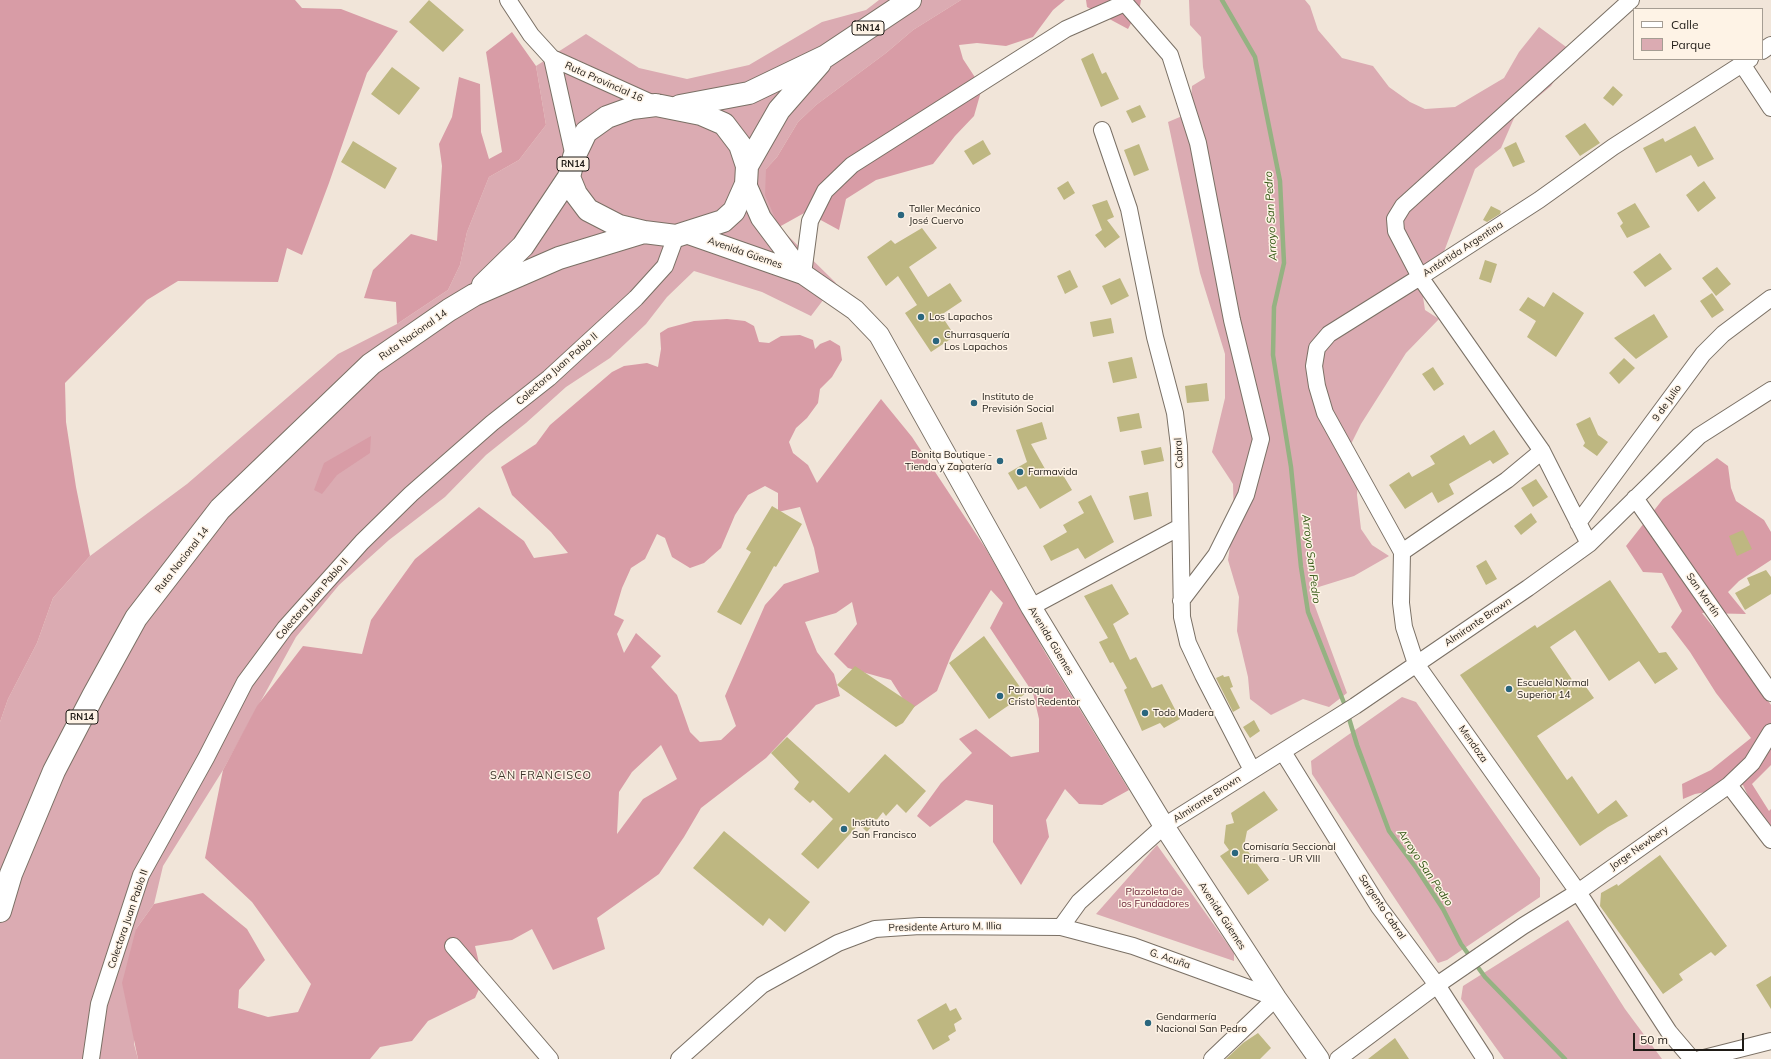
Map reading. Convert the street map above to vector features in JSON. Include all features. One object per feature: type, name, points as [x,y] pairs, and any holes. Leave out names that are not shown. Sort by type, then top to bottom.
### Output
[{"type":"highway","name":"RN14","points":[[826,56],[779,110],[747,175],[734,211],[723,221],[681,234],[644,232],[619,226],[588,210],[576,194],[572,167],[586,132],[607,117],[632,108],[665,106],[749,93],[826,56],[910,0]]},
{"type":"highway","name":"RN14","points":[[665,106],[700,114],[724,124],[740,145],[747,175]]},
{"type":"highway","name":"Ruta Nacional 14","points":[[474,295],[523,246],[572,167]]},
{"type":"highway","name":"Ruta Nacional 14","points":[[1,906],[11,874],[54,771],[92,696],[136,618],[220,510],[371,364],[474,295],[559,258],[644,232]]},
{"type":"main road","name":"Avenida Güemes","points":[[747,175],[761,218],[803,274]]},
{"type":"main road","name":"Avenida Güemes","points":[[681,234],[803,274],[855,310],[879,335],[1031,607],[1164,826],[1276,998],[1319,1059]]},
{"type":"street","name":"Ruta Provincial 16","points":[[508,0],[531,36],[552,58],[665,106]]},
{"type":"street","points":[[1542,451],[1507,480],[1402,552],[1326,413],[1317,386],[1314,366],[1317,348],[1329,334],[1420,277],[1396,232],[1395,219],[1403,206],[1631,0]]},
{"type":"street","points":[[803,274],[810,221],[825,192],[852,165],[1066,29],[1125,3],[1170,55],[1196,136],[1232,320],[1261,439],[1246,495],[1216,555],[1182,602]]},
{"type":"street","name":"Ruta Provincial 16","points":[[552,58],[572,167]]},
{"type":"street","points":[[1746,61],[1771,108]]},
{"type":"street","name":"Antártida Argentina","points":[[1589,544],[1542,451],[1420,277],[1539,200],[1613,147],[1746,61]]},
{"type":"street","name":"Cabral","points":[[1102,130],[1129,209],[1155,337],[1175,413],[1179,446],[1182,617],[1188,643],[1252,770]]},
{"type":"street","name":"Colectora Juan Pablo II","points":[[91,1059],[99,1004],[141,875],[206,758],[245,682],[285,628],[362,542],[410,494],[492,423],[549,378],[636,298],[666,266],[681,234]]},
{"type":"street","name":"9 de Julio","points":[[1578,524],[1703,354],[1723,334],[1771,298]]},
{"type":"street","name":"Almirante Brown","points":[[1061,927],[1079,902],[1164,826],[1355,706],[1528,588],[1589,544],[1699,436],[1771,390]]},
{"type":"street","name":"San Martín","points":[[1635,498],[1771,693]]},
{"type":"street","points":[[1031,607],[1180,527]]},
{"type":"street","name":"Mendoza","points":[[1402,552],[1401,603],[1404,627],[1416,664],[1578,892],[1669,1032],[1692,1059]]},
{"type":"street","name":"Jorge Newbery","points":[[1437,985],[1578,892],[1729,785],[1752,763],[1771,732]]},
{"type":"street","name":"Sargento Cabral","points":[[1283,752],[1380,907],[1437,985],[1485,1059]]},
{"type":"street","points":[[1729,785],[1771,840]]},
{"type":"street","name":"Presidente Arturo M. Illia","points":[[679,1059],[762,985],[838,943],[875,929],[920,926],[1061,927]]},
{"type":"street","name":"G. Acuña","points":[[1061,927],[1133,946],[1276,998]]},
{"type":"street","points":[[453,946],[550,1059]]},
{"type":"street","points":[[1338,1059],[1437,985]]},
{"type":"street","points":[[1212,1059],[1276,998]]},
{"type":"street","points":[[1700,1059],[1771,1041]]},
{"type":"green space","points":[[879,0],[961,0],[913,30],[886,53],[816,105],[798,122],[777,157],[766,169],[779,227],[836,283],[811,316],[762,292],[694,271],[667,297],[646,324],[610,358],[566,387],[526,423],[486,455],[445,497],[389,540],[339,585],[296,637],[223,770],[163,866],[154,904],[136,929],[134,1044],[138,1059],[0,1059],[0,722],[8,699],[37,643],[53,598],[90,556],[187,484],[338,354],[397,324],[448,290],[460,265],[467,232],[489,177],[519,160],[546,125],[536,66],[586,34],[639,68],[687,79],[749,65],[822,22],[866,10]]},
{"type":"green space","points":[[1189,0],[1305,0],[1310,6],[1318,30],[1342,58],[1373,66],[1389,87],[1410,102],[1425,109],[1455,107],[1504,78],[1519,52],[1539,27],[1573,52],[1551,86],[1515,116],[1501,148],[1475,169],[1442,257],[1420,277],[1425,310],[1439,319],[1406,353],[1361,424],[1351,444],[1359,465],[1357,495],[1361,529],[1372,545],[1389,556],[1354,576],[1309,590],[1347,693],[1329,707],[1303,699],[1271,715],[1250,699],[1248,677],[1237,631],[1239,597],[1228,560],[1234,519],[1233,484],[1212,452],[1225,398],[1225,354],[1200,273],[1168,122],[1187,114],[1191,101],[1192,86],[1205,78],[1201,37],[1190,25]]},
{"type":"green space","points":[[1402,697],[1416,702],[1540,878],[1540,897],[1447,960],[1438,963],[1312,774],[1311,761]]},
{"type":"green space","name":"Plazoleta de los Fundadores","points":[[1157,845],[1234,953],[1234,961],[1096,914]]},
{"type":"green space","points":[[1568,920],[1625,1009],[1662,1059],[1504,1059],[1461,999],[1463,986]]},
{"type":"shaded area","points":[[0,0],[295,0],[302,8],[341,9],[398,31],[367,73],[329,183],[302,255],[287,248],[278,282],[178,281],[147,300],[65,383],[66,422],[76,487],[90,556],[53,598],[37,643],[8,699],[0,722]]},
{"type":"shaded area","points":[[961,0],[1065,0],[1053,10],[1033,37],[1006,46],[977,43],[959,45],[963,59],[982,88],[974,116],[955,136],[933,164],[876,180],[846,199],[839,230],[806,212],[779,227],[765,195],[766,169],[777,157],[798,122],[816,105],[886,53],[913,30]]},
{"type":"shaded area","points":[[1086,0],[1141,0],[1140,6],[1128,29],[1087,7]]},
{"type":"shaded area","points":[[512,32],[536,66],[546,125],[519,160],[489,177],[467,232],[460,265],[448,290],[397,324],[396,302],[364,298],[373,270],[411,234],[437,241],[442,166],[439,144],[452,117],[459,77],[480,84],[481,132],[489,159],[502,152],[486,52]]},
{"type":"shaded area","points":[[727,319],[745,321],[754,326],[759,342],[769,343],[781,336],[800,335],[813,340],[815,349],[820,344],[830,340],[840,346],[842,360],[832,377],[820,389],[818,403],[807,418],[796,428],[789,442],[793,453],[808,465],[817,483],[881,399],[912,437],[986,549],[1046,654],[1129,790],[1102,805],[1079,804],[1065,789],[1046,820],[1049,837],[1021,885],[993,842],[993,805],[966,800],[930,827],[917,816],[941,783],[972,753],[959,739],[976,729],[1011,757],[1039,752],[1039,719],[1033,693],[990,628],[1003,603],[991,590],[952,653],[937,691],[910,710],[891,680],[848,668],[834,654],[857,624],[852,602],[836,613],[805,622],[817,652],[834,674],[840,696],[816,705],[766,758],[701,808],[684,837],[659,874],[597,918],[605,949],[553,970],[532,929],[512,940],[475,946],[483,980],[475,998],[428,1021],[412,1041],[380,1047],[370,1059],[138,1059],[122,983],[136,929],[154,904],[203,893],[247,929],[265,960],[239,990],[238,1008],[268,1017],[298,1012],[311,984],[252,902],[205,858],[223,770],[257,706],[303,646],[362,654],[371,620],[415,559],[479,507],[524,541],[534,558],[568,553],[551,532],[512,495],[501,467],[536,444],[550,425],[612,372],[624,366],[647,363],[658,367],[661,349],[660,333],[668,328],[694,321]],"holes":[[[765,486],[778,493],[778,512],[800,507],[814,548],[819,572],[784,584],[765,605],[725,696],[736,726],[721,740],[700,742],[690,732],[677,695],[651,667],[661,656],[636,633],[624,653],[617,634],[624,620],[614,615],[622,588],[631,568],[645,559],[657,534],[665,538],[672,557],[690,568],[704,563],[721,548],[735,515],[748,495]],[[661,745],[677,779],[643,799],[617,834],[619,792],[632,772]]]},
{"type":"shaded area","points":[[371,436],[370,453],[337,475],[322,494],[314,490],[324,463]]},
{"type":"shaded area","points":[[1717,458],[1728,466],[1731,488],[1736,501],[1764,520],[1771,532],[1771,560],[1739,581],[1728,592],[1746,614],[1702,613],[1744,665],[1771,705],[1771,765],[1752,784],[1769,811],[1771,809],[1771,833],[1758,817],[1743,785],[1695,794],[1683,799],[1682,784],[1711,770],[1751,738],[1716,693],[1690,652],[1671,627],[1682,611],[1662,573],[1643,572],[1626,546],[1663,499]]},
{"type":"building","points":[[429,0],[464,30],[443,52],[409,22]]},
{"type":"building","points":[[1093,53],[1102,74],[1106,72],[1119,99],[1101,107],[1081,59]]},
{"type":"building","points":[[392,67],[420,88],[399,115],[371,94]]},
{"type":"building","points":[[1613,86],[1623,95],[1613,106],[1603,98]]},
{"type":"building","points":[[1140,105],[1146,117],[1132,123],[1126,111]]},
{"type":"building","points":[[1585,123],[1600,143],[1580,156],[1565,136]]},
{"type":"building","points":[[1695,126],[1714,159],[1698,167],[1691,155],[1656,173],[1643,148],[1663,138],[1665,142]]},
{"type":"building","points":[[983,140],[991,154],[973,165],[964,151]]},
{"type":"building","points":[[353,141],[397,168],[385,189],[341,162]]},
{"type":"building","points":[[1516,142],[1525,162],[1513,167],[1504,148]]},
{"type":"building","points":[[1139,144],[1149,170],[1134,176],[1124,150]]},
{"type":"building","points":[[1068,181],[1075,193],[1064,200],[1057,188]]},
{"type":"building","points":[[1704,181],[1716,198],[1698,212],[1686,195]]},
{"type":"building","points":[[1107,200],[1114,217],[1107,220],[1120,237],[1105,248],[1095,235],[1102,230],[1092,205]]},
{"type":"building","points":[[1635,203],[1650,227],[1627,238],[1620,226],[1623,223],[1617,213]]},
{"type":"building","points":[[1491,206],[1501,211],[1500,214],[1487,222],[1483,220]]},
{"type":"building","points":[[922,228],[937,248],[909,267],[928,297],[950,283],[962,301],[941,315],[955,336],[931,352],[905,313],[917,305],[898,276],[886,286],[867,257],[891,240],[895,244]]},
{"type":"building","points":[[1660,253],[1672,269],[1645,287],[1633,272]]},
{"type":"building","points":[[1485,260],[1497,264],[1491,283],[1479,279]]},
{"type":"building","points":[[1717,267],[1731,284],[1716,296],[1702,278]]},
{"type":"building","points":[[1070,270],[1078,287],[1065,294],[1057,276]]},
{"type":"building","points":[[1120,278],[1129,296],[1111,305],[1102,286]]},
{"type":"building","points":[[1553,292],[1584,313],[1556,357],[1527,337],[1536,321],[1519,310],[1528,297],[1544,307]]},
{"type":"building","points":[[1712,293],[1724,310],[1712,318],[1700,301]]},
{"type":"building","points":[[1654,314],[1668,337],[1636,359],[1614,338]]},
{"type":"building","points":[[1111,318],[1114,333],[1093,337],[1090,322]]},
{"type":"building","points":[[1132,357],[1137,378],[1113,383],[1108,362]]},
{"type":"building","points":[[1624,358],[1635,368],[1619,384],[1609,373]]},
{"type":"building","points":[[1433,367],[1444,384],[1434,391],[1422,374]]},
{"type":"building","points":[[1207,383],[1209,401],[1187,403],[1185,386]]},
{"type":"building","points":[[1139,413],[1142,428],[1120,432],[1117,417]]},
{"type":"building","points":[[1590,417],[1598,435],[1608,442],[1597,456],[1583,446],[1585,443],[1576,424]]},
{"type":"building","points":[[1042,422],[1047,439],[1031,444],[1049,476],[1060,470],[1072,490],[1040,509],[1026,486],[1018,490],[1008,473],[1027,462],[1016,430]]},
{"type":"building","points":[[1494,430],[1509,454],[1493,464],[1490,460],[1449,484],[1454,494],[1438,503],[1432,492],[1405,509],[1389,485],[1409,472],[1412,477],[1435,464],[1430,456],[1464,435],[1470,445]]},
{"type":"building","points":[[1161,447],[1164,461],[1144,465],[1141,451]]},
{"type":"building","points":[[1536,479],[1548,497],[1533,507],[1521,488]]},
{"type":"building","points":[[1148,492],[1152,516],[1134,520],[1129,496]]},
{"type":"building","points":[[1091,495],[1114,542],[1085,559],[1078,548],[1051,561],[1043,546],[1067,532],[1063,525],[1084,513],[1078,502]]},
{"type":"building","points":[[772,506],[802,524],[776,567],[774,566],[741,625],[717,612],[751,552],[746,549]]},
{"type":"building","points":[[1531,513],[1537,522],[1521,535],[1514,526]]},
{"type":"building","points":[[1743,530],[1752,549],[1737,556],[1729,536]]},
{"type":"building","points":[[1486,560],[1497,579],[1486,585],[1476,566]]},
{"type":"building","points":[[1766,570],[1771,577],[1771,594],[1745,610],[1735,593],[1750,585],[1747,578]]},
{"type":"building","points":[[1610,580],[1659,653],[1666,652],[1678,669],[1655,684],[1639,661],[1609,681],[1575,630],[1550,647],[1575,684],[1581,680],[1594,698],[1537,736],[1567,780],[1572,776],[1598,814],[1616,800],[1628,816],[1608,827],[1580,846],[1460,675],[1535,625],[1537,628]]},
{"type":"building","points":[[1112,584],[1129,614],[1113,624],[1130,660],[1136,657],[1152,688],[1162,684],[1180,719],[1164,728],[1160,723],[1142,731],[1124,690],[1127,688],[1113,662],[1110,663],[1099,642],[1108,638],[1084,596]]},
{"type":"building","points":[[984,636],[1025,694],[989,719],[949,663]]},
{"type":"building","points":[[855,666],[915,706],[903,723],[896,727],[837,685]]},
{"type":"building","points":[[1223,675],[1224,677],[1229,676],[1233,687],[1230,688],[1240,708],[1233,712],[1216,678]]},
{"type":"building","points":[[1254,720],[1260,731],[1250,738],[1243,727]]},
{"type":"building","points":[[787,737],[849,793],[885,754],[926,791],[906,813],[897,804],[886,816],[883,812],[867,832],[859,824],[818,869],[801,854],[833,819],[813,800],[810,803],[794,789],[799,782],[771,753]]},
{"type":"building","points":[[1264,791],[1278,810],[1247,831],[1244,846],[1269,880],[1248,895],[1220,856],[1229,850],[1224,843],[1226,825],[1234,823],[1231,813]]},
{"type":"building","points":[[724,831],[810,902],[785,932],[769,918],[763,926],[693,868]]},
{"type":"building","points":[[1660,855],[1727,946],[1715,956],[1711,952],[1679,974],[1683,980],[1663,994],[1600,906],[1601,893],[1617,884],[1618,886]]},
{"type":"building","points":[[1771,976],[1771,1009],[1756,985]]},
{"type":"building","points":[[946,1003],[950,1011],[956,1008],[962,1019],[954,1024],[956,1031],[948,1036],[950,1040],[933,1050],[917,1020]]},
{"type":"building","points":[[1258,1033],[1271,1048],[1260,1059],[1226,1059],[1243,1043]]},
{"type":"building","points":[[1395,1038],[1409,1059],[1368,1059]]},
{"type":"waterway","name":"Arroyo San Pedro","points":[[1222,0],[1255,57],[1280,181],[1284,263],[1274,307],[1273,355],[1291,467],[1301,567],[1308,612],[1346,708]]},
{"type":"waterway","name":"Arroyo San Pedro","points":[[1348,715],[1357,745],[1389,831],[1417,869],[1443,909],[1461,944],[1485,977],[1565,1059]]},
{"type":"place","name":"Taller Mecánico José Cuervo","points":[[901,215]]},
{"type":"place","name":"Los Lapachos","points":[[921,317]]},
{"type":"place","name":"Churrasquería Los Lapachos","points":[[936,341]]},
{"type":"place","name":"Instituto de Previsión Social","points":[[974,403]]},
{"type":"place","name":"Bonita Boutique - Tienda y Zapatería","points":[[1000,461]]},
{"type":"place","name":"Farmavida","points":[[1020,472]]},
{"type":"place","name":"Escuela Normal Superior 14","points":[[1509,689]]},
{"type":"place","name":"Parroquía Cristo Redentor","points":[[1000,696]]},
{"type":"place","name":"Todo Madera","points":[[1145,713]]},
{"type":"place","name":"Instituto San Francisco","points":[[844,829]]},
{"type":"place","name":"Comisaría Seccional Primera - UR VIII","points":[[1235,853]]},
{"type":"place","name":"Gendarmería Nacional San Pedro","points":[[1148,1023]]},
{"type":"district","name":"SAN FRANCISCO","points":[[541,776]]}]
